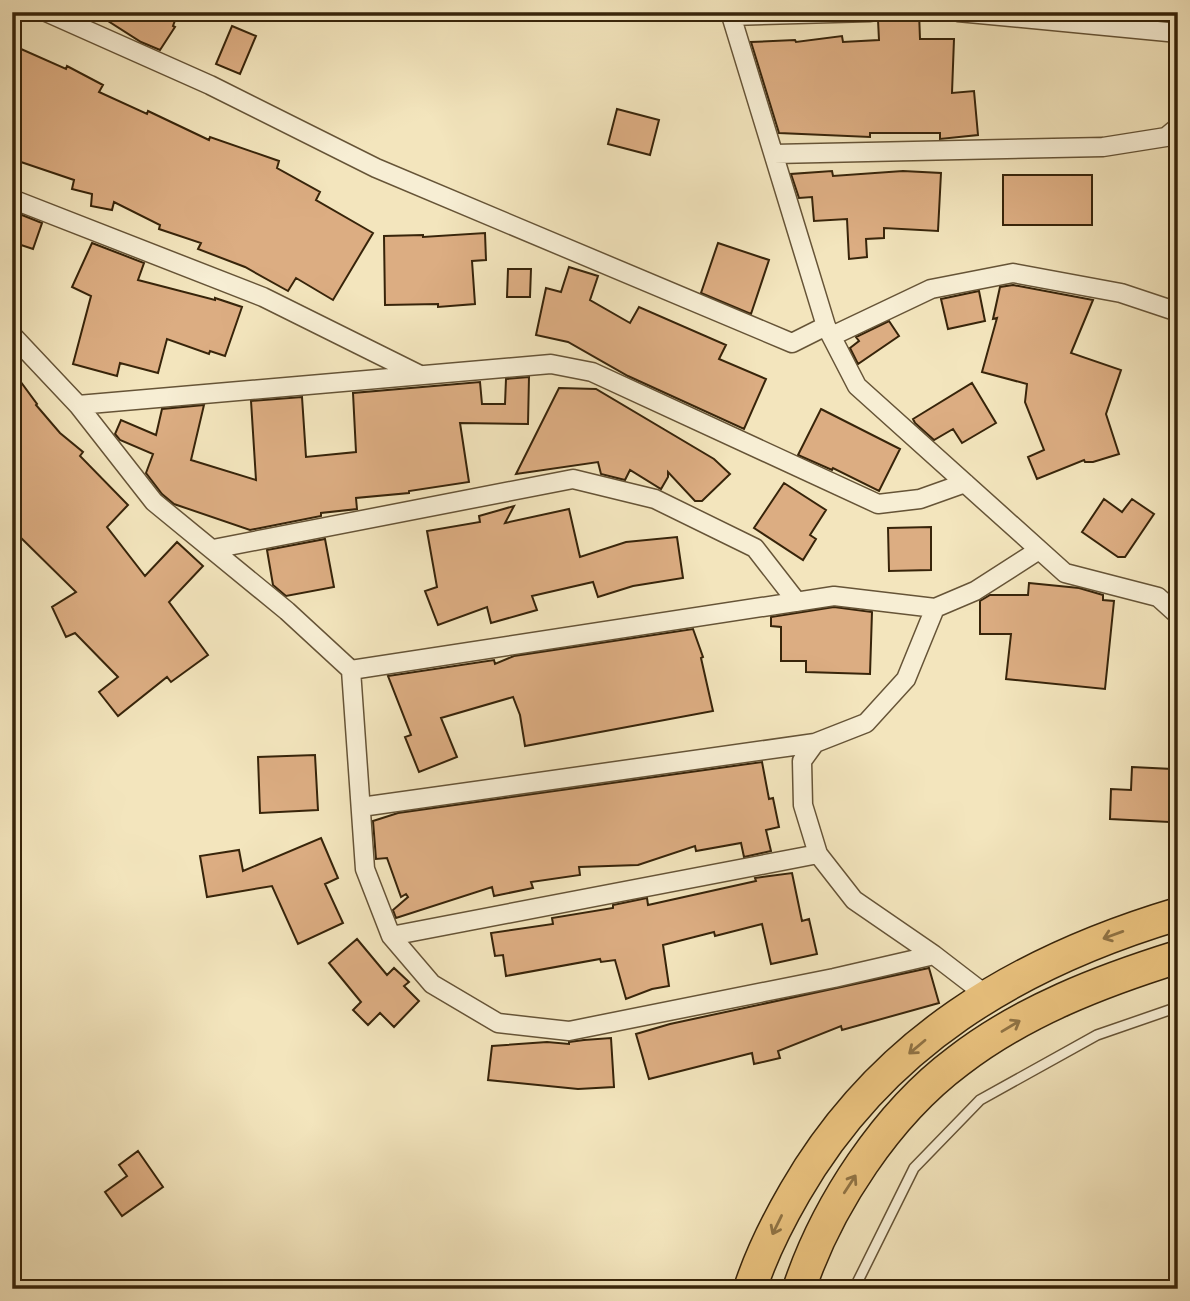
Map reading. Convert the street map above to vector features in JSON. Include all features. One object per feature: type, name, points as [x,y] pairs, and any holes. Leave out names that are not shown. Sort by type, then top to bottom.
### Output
[{"type":"highway","points":[[750,1289],[755,1271],[779,1221],[808,1170],[833,1133],[902,1059],[986,995],[1067,953],[1178,914]]},
{"type":"highway","points":[[799,1289],[829,1218],[872,1150],[900,1115],[956,1062],[1021,1020],[1064,999],[1178,957]]},
{"type":"street","points":[[46,12],[210,85],[376,168],[792,343],[829,331],[931,289],[1013,273],[1121,293],[1178,312]]},
{"type":"street","points":[[870,12],[731,14],[829,331],[857,386],[1065,573],[1158,597],[1178,615]]},
{"type":"street","points":[[958,12],[1178,33]]},
{"type":"street","points":[[774,154],[1103,148],[1167,137],[1178,127]]},
{"type":"street","points":[[12,199],[264,297],[420,375]]},
{"type":"street","points":[[12,335],[78,405],[154,502],[287,611],[351,670],[365,869],[391,936],[432,984],[498,1023],[569,1031],[821,981],[934,955]]},
{"type":"street","points":[[78,405],[551,364],[592,372],[878,504],[920,499],[965,483]]},
{"type":"street","points":[[213,550],[573,479],[655,499],[755,548],[797,602]]},
{"type":"street","points":[[351,670],[834,596],[935,608],[975,592],[1039,550]]},
{"type":"street","points":[[361,807],[815,743],[866,723],[906,679],[935,608]]},
{"type":"street","points":[[815,743],[802,761],[803,805],[818,854],[854,900],[986,995]]},
{"type":"street","points":[[391,936],[818,854]]},
{"type":"lane","points":[[854,1289],[914,1168],[980,1100],[1097,1035],[1178,1007]]},
{"type":"building","points":[[94,12],[178,12],[173,26],[175,27],[160,50],[141,42]]},
{"type":"building","points":[[881,12],[919,12],[920,39],[954,39],[952,93],[974,91],[978,135],[940,139],[940,133],[870,133],[870,137],[779,133],[751,42],[796,42],[842,36],[843,42],[879,40],[878,20]]},
{"type":"building","points":[[232,26],[256,36],[240,74],[216,64]]},
{"type":"building","points":[[12,45],[66,69],[67,66],[103,85],[99,92],[147,114],[148,111],[209,140],[210,137],[279,161],[277,168],[320,192],[316,200],[373,233],[333,300],[296,278],[288,291],[245,267],[198,249],[201,243],[159,229],[160,225],[114,202],[112,210],[91,206],[92,194],[72,189],[74,180],[12,159]]},
{"type":"building","points":[[617,109],[659,120],[650,155],[608,144]]},
{"type":"building","points":[[832,171],[833,176],[903,171],[941,173],[938,231],[884,228],[884,238],[866,239],[867,257],[849,259],[847,219],[814,221],[812,197],[799,198],[791,174]]},
{"type":"building","points":[[1003,175],[1092,175],[1092,225],[1003,225]]},
{"type":"building","points":[[12,211],[42,223],[33,249],[12,242]]},
{"type":"building","points":[[485,233],[486,260],[472,261],[475,304],[438,307],[438,304],[385,305],[384,236],[423,237]]},
{"type":"building","points":[[92,243],[144,263],[138,280],[242,307],[225,356],[210,351],[209,354],[167,339],[158,373],[120,363],[117,376],[73,364],[91,296],[72,287]]},
{"type":"building","points":[[718,243],[769,260],[751,314],[701,293]]},
{"type":"building","points":[[569,267],[598,276],[590,300],[630,323],[639,307],[726,345],[719,359],[766,379],[744,429],[628,376],[568,342],[536,335],[546,288],[561,292]]},
{"type":"building","points":[[508,269],[531,269],[530,297],[507,297]]},
{"type":"building","points":[[1013,285],[1093,300],[1071,353],[1121,370],[1106,414],[1119,454],[1093,462],[1084,460],[1037,479],[1028,457],[1044,450],[1025,402],[1027,384],[982,372],[997,318],[993,319],[1000,287]]},
{"type":"building","points":[[979,291],[985,321],[948,329],[941,299]]},
{"type":"building","points":[[889,321],[899,336],[858,364],[850,348],[859,341],[856,337]]},
{"type":"building","points":[[12,370],[36,405],[60,433],[83,452],[80,456],[128,505],[107,527],[145,576],[177,542],[203,566],[169,602],[208,655],[171,682],[167,677],[118,716],[99,692],[118,677],[75,633],[66,637],[52,607],[76,592],[12,529]]},
{"type":"building","points":[[529,377],[528,424],[460,423],[469,482],[409,493],[356,498],[357,509],[321,513],[321,516],[250,530],[174,504],[162,494],[146,473],[153,454],[120,440],[115,434],[121,420],[156,435],[162,409],[204,405],[191,460],[256,480],[251,401],[302,397],[306,457],[356,452],[353,393],[480,382],[482,404],[505,404],[506,379]]},
{"type":"building","points":[[972,383],[996,423],[962,443],[953,429],[934,440],[915,423],[913,419]]},
{"type":"building","points":[[559,388],[596,389],[714,459],[730,474],[702,501],[695,501],[668,472],[661,489],[630,470],[625,480],[601,474],[598,462],[516,474]]},
{"type":"building","points":[[821,409],[900,449],[879,491],[833,468],[832,470],[798,455]]},
{"type":"building","points":[[784,483],[826,510],[810,535],[816,539],[803,560],[754,528]]},
{"type":"building","points":[[1104,499],[1122,512],[1132,499],[1154,514],[1125,557],[1118,557],[1082,532]]},
{"type":"building","points":[[514,506],[505,523],[569,509],[580,557],[626,542],[677,537],[683,578],[633,586],[598,597],[593,582],[532,596],[537,610],[491,623],[487,607],[438,625],[425,591],[437,587],[427,531],[480,522],[479,516]]},
{"type":"building","points":[[931,527],[931,570],[889,571],[888,528]]},
{"type":"building","points":[[325,539],[334,587],[286,596],[273,585],[267,550]]},
{"type":"building","points":[[1029,583],[1079,588],[1103,595],[1103,600],[1114,601],[1105,689],[1006,679],[1011,634],[980,634],[980,601],[990,595],[1028,595]]},
{"type":"building","points":[[834,607],[872,612],[870,674],[806,672],[806,661],[781,661],[781,627],[771,626],[771,617]]},
{"type":"building","points":[[693,629],[703,657],[701,658],[713,711],[525,746],[520,715],[513,697],[441,718],[457,757],[419,772],[405,737],[411,735],[388,676],[494,660],[495,664],[514,656]]},
{"type":"building","points":[[315,755],[318,810],[260,813],[258,757]]},
{"type":"building","points":[[762,762],[769,799],[773,798],[779,827],[766,830],[771,851],[744,857],[741,843],[696,851],[695,846],[638,865],[579,867],[580,875],[531,882],[533,888],[494,896],[492,887],[396,918],[393,910],[408,897],[406,894],[401,897],[387,858],[376,859],[373,821],[398,813]]},
{"type":"building","points":[[1132,767],[1172,769],[1169,822],[1110,819],[1111,789],[1131,790]]},
{"type":"building","points":[[321,838],[338,878],[325,884],[343,923],[298,944],[272,886],[207,897],[200,856],[239,850],[243,871]]},
{"type":"building","points":[[792,873],[802,921],[809,919],[817,954],[771,964],[762,924],[715,936],[714,932],[663,945],[669,986],[626,999],[615,960],[601,962],[600,959],[506,976],[503,955],[495,956],[491,933],[553,924],[552,918],[613,908],[613,905],[647,898],[648,905],[756,881],[755,878]]},
{"type":"building","points":[[357,939],[387,975],[394,968],[409,982],[404,986],[419,1001],[394,1027],[380,1013],[368,1025],[353,1010],[361,1002],[329,963]]},
{"type":"building","points":[[929,968],[939,1003],[842,1030],[841,1026],[778,1051],[780,1058],[754,1064],[752,1053],[649,1079],[636,1034],[670,1024]]},
{"type":"building","points":[[611,1038],[614,1087],[578,1089],[488,1080],[492,1046],[547,1042],[569,1044]]},
{"type":"building","points":[[138,1151],[163,1187],[122,1216],[105,1192],[127,1176],[119,1165]]}]
